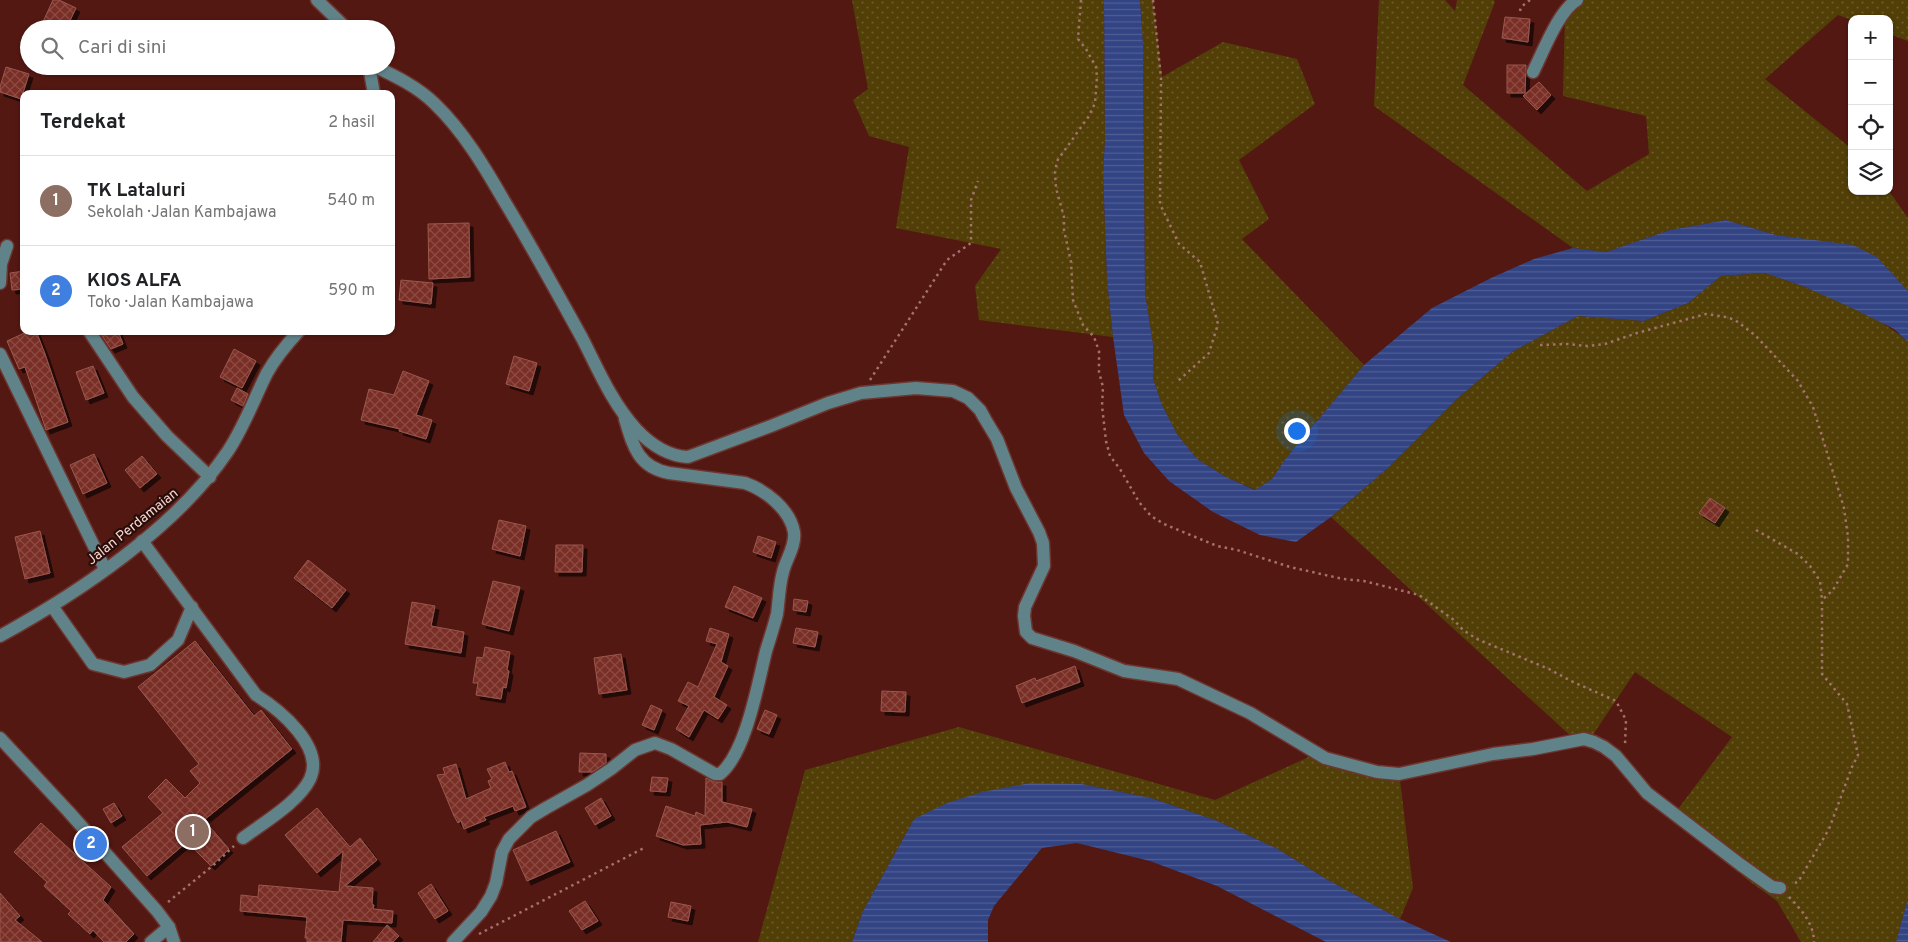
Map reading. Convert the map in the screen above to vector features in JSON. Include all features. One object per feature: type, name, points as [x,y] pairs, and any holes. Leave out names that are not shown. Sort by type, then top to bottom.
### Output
[{"type":"street","points":[[317,0],[338,20]]},
{"type":"street","points":[[1533,72],[1558,19],[1571,3],[1577,0]]},
{"type":"street","points":[[371,75],[373,90]]},
{"type":"street","points":[[391,75],[411,86],[435,103],[461,134],[488,174],[535,253],[602,378],[623,412],[636,429],[656,447],[677,456],[688,457],[828,403],[861,394],[916,388],[953,391],[968,398],[980,410],[997,439],[1022,502],[1039,532],[1044,550],[1042,572],[1025,607],[1024,616],[1026,632],[1032,638],[1074,651],[1124,671],[1178,679],[1250,713],[1325,758],[1377,772],[1400,774],[1493,754],[1533,749],[1584,739],[1604,747],[1625,766],[1647,793],[1741,865],[1772,886],[1780,888]]},
{"type":"street","points":[[0,283],[1,264],[7,246]]},
{"type":"street","points":[[92,335],[133,397],[167,436],[210,477]]},
{"type":"street","name":"Jalan Perdamaian","points":[[0,636],[52,606],[105,569],[184,506],[210,477],[230,449],[268,372],[283,349],[295,335]]},
{"type":"street","points":[[0,354],[105,569]]},
{"type":"street","points":[[453,942],[481,912],[491,896],[502,852],[508,838],[532,817],[567,794],[587,785],[634,750],[655,743],[671,749],[715,774],[720,774],[733,760],[751,710],[776,619],[783,571],[793,542],[794,532],[791,525],[782,509],[754,486],[745,483],[669,473],[650,467],[641,458],[632,443],[623,412]]},
{"type":"street","points":[[142,541],[256,695],[277,709],[305,740],[314,763],[310,779],[299,794],[243,838]]},
{"type":"street","points":[[52,606],[93,664],[124,672],[150,665],[178,640],[192,607]]},
{"type":"street","points":[[1,740],[68,810],[157,911],[169,927],[174,942]]},
{"type":"street","points":[[151,942],[169,927]]},
{"type":"path","points":[[1080,0],[1078,39],[1096,67],[1095,103],[1090,116],[1057,161],[1055,173],[1056,188],[1064,217],[1071,262],[1072,300],[1083,325],[1094,337],[1099,352],[1099,372],[1103,387],[1102,406],[1106,441],[1110,456],[1120,469],[1139,502],[1151,516],[1164,524],[1217,546],[1237,550],[1290,568],[1343,579],[1364,581],[1418,595],[1477,639],[1616,700],[1626,720],[1625,766]]},
{"type":"path","points":[[1153,0],[1162,78],[1160,204],[1179,244],[1200,262],[1218,324],[1209,353],[1178,381]]},
{"type":"path","points":[[1520,11],[1521,7],[1530,0]]},
{"type":"path","points":[[861,394],[947,260],[971,243],[971,200],[978,181]]},
{"type":"path","points":[[1540,345],[1568,344],[1587,346],[1605,344],[1706,314],[1735,320],[1755,335],[1798,381],[1813,407],[1844,508],[1848,537],[1848,564],[1833,590],[1822,600]]},
{"type":"path","points":[[1756,530],[1798,554],[1810,566],[1820,581],[1822,600],[1822,674],[1846,704],[1858,755],[1829,830],[1798,882],[1780,888],[1803,911],[1814,935],[1814,942]]},
{"type":"path","points":[[157,911],[216,863],[243,838]]},
{"type":"path","points":[[473,938],[644,848]]},
{"type":"shaded area","points":[[852,0],[1104,0],[1105,140],[1103,173],[1107,280],[1113,337],[979,320],[975,286],[1001,249],[896,228],[909,147],[869,136],[853,100],[868,89]]},
{"type":"shaded area","points":[[1140,0],[1153,0],[1162,77],[1223,42],[1297,59],[1315,104],[1239,160],[1269,219],[1242,239],[1364,365],[1286,458],[1272,479],[1256,490],[1226,477],[1197,459],[1177,434],[1162,405],[1153,378],[1153,344],[1145,293],[1143,44]]},
{"type":"shaded area","points":[[1379,0],[1445,0],[1455,11],[1457,0],[1494,0],[1495,2],[1463,85],[1587,191],[1649,154],[1646,116],[1563,96],[1565,13],[1585,0],[1908,0],[1908,41],[1893,35],[1893,15],[1848,15],[1848,19],[1838,15],[1765,79],[1848,146],[1848,195],[1892,195],[1908,218],[1908,291],[1877,257],[1818,241],[1776,235],[1726,220],[1670,230],[1606,252],[1573,248],[1374,106]]},
{"type":"shaded area","points":[[1765,273],[1821,293],[1859,310],[1878,320],[1908,342],[1908,898],[1896,942],[1801,942],[1777,901],[1749,881],[1672,817],[1732,737],[1635,672],[1584,748],[1331,517],[1389,467],[1458,398],[1512,352],[1578,316],[1644,321],[1688,303],[1721,276]]},
{"type":"shaded area","points":[[959,727],[1215,800],[1313,755],[1380,777],[1400,780],[1413,888],[1400,919],[1328,880],[1276,848],[1215,820],[1151,798],[1082,784],[914,819],[863,911],[852,942],[758,942],[805,770]]},
{"type":"water","points":[[1104,0],[1140,0],[1143,44],[1145,293],[1153,344],[1153,378],[1162,405],[1177,434],[1197,459],[1226,477],[1255,490],[1272,479],[1286,458],[1364,365],[1432,308],[1534,259],[1573,248],[1606,252],[1670,230],[1726,220],[1776,235],[1853,245],[1877,257],[1908,291],[1908,342],[1894,329],[1850,307],[1805,287],[1765,273],[1721,276],[1688,303],[1644,321],[1578,316],[1512,352],[1458,398],[1389,467],[1331,517],[1296,542],[1260,535],[1213,512],[1169,481],[1144,453],[1124,415],[1107,280],[1103,173],[1105,140]]},
{"type":"water","points":[[1030,783],[1082,784],[1151,798],[1215,820],[1276,848],[1328,880],[1400,919],[1451,942],[1326,942],[1217,886],[1150,861],[1077,843],[1042,848],[994,906],[988,920],[988,942],[852,942],[863,911],[914,819],[947,803],[982,792]]},
{"type":"water","points":[[1908,898],[1908,942],[1896,942]]},
{"type":"building","points":[[53,0],[59,0],[76,8],[70,20],[44,20]]},
{"type":"building","points":[[1505,17],[1530,19],[1528,42],[1502,38]]},
{"type":"building","points":[[1507,65],[1526,65],[1525,93],[1507,93]]},
{"type":"building","points":[[6,67],[20,71],[20,75],[29,75],[24,90],[20,90],[20,99],[0,92]]},
{"type":"building","points":[[1539,82],[1551,95],[1537,110],[1523,96]]},
{"type":"building","points":[[469,223],[470,277],[429,279],[428,224]]},
{"type":"building","points":[[20,272],[20,289],[12,290],[10,273]]},
{"type":"building","points":[[401,280],[433,283],[431,304],[399,300]]},
{"type":"building","points":[[20,335],[38,335],[68,422],[46,430],[25,367],[19,369],[7,341]]},
{"type":"building","points":[[102,335],[120,335],[123,344],[111,349]]},
{"type":"building","points":[[234,349],[256,361],[242,388],[220,377]]},
{"type":"building","points":[[514,356],[537,363],[529,391],[506,384]]},
{"type":"building","points":[[93,366],[104,393],[86,400],[76,372]]},
{"type":"building","points":[[403,371],[429,381],[416,415],[432,420],[426,439],[399,431],[400,429],[361,420],[369,389],[394,395]]},
{"type":"building","points":[[237,388],[248,394],[243,406],[231,400]]},
{"type":"building","points":[[94,454],[107,483],[83,494],[70,465]]},
{"type":"building","points":[[142,456],[157,474],[140,488],[125,470]]},
{"type":"building","points":[[1710,498],[1725,508],[1715,523],[1699,513]]},
{"type":"building","points":[[499,520],[526,526],[520,556],[492,549]]},
{"type":"building","points":[[40,531],[50,573],[25,579],[15,537]]},
{"type":"building","points":[[758,536],[776,542],[771,558],[753,552]]},
{"type":"building","points":[[556,545],[583,545],[582,572],[555,572]]},
{"type":"building","points":[[308,560],[346,590],[332,608],[294,578]]},
{"type":"building","points":[[493,581],[520,587],[509,631],[482,624]]},
{"type":"building","points":[[734,586],[762,598],[753,618],[725,607]]},
{"type":"building","points":[[794,599],[808,601],[806,612],[793,610]]},
{"type":"building","points":[[412,602],[435,606],[431,626],[464,632],[461,653],[405,644]]},
{"type":"building","points":[[710,628],[729,634],[721,662],[728,666],[714,697],[727,705],[718,719],[704,710],[689,737],[676,729],[689,706],[678,701],[688,682],[698,687],[717,644],[706,641]]},
{"type":"building","points":[[796,628],[818,632],[815,647],[793,643]]},
{"type":"building","points":[[195,641],[254,716],[261,710],[292,749],[204,820],[229,849],[211,866],[187,842],[147,876],[122,847],[163,813],[148,797],[166,779],[185,798],[200,783],[190,771],[199,764],[138,687]]},
{"type":"building","points":[[485,647],[510,652],[506,688],[503,687],[501,699],[476,695],[478,683],[473,683],[477,657],[483,658]]},
{"type":"building","points":[[621,654],[627,690],[599,694],[594,658]]},
{"type":"building","points":[[1075,666],[1080,682],[1022,703],[1016,686],[1035,678],[1036,681]]},
{"type":"building","points":[[882,691],[906,692],[905,712],[881,711]]},
{"type":"building","points":[[651,705],[662,710],[654,730],[642,725]]},
{"type":"building","points":[[765,710],[777,715],[769,734],[757,729]]},
{"type":"building","points":[[580,753],[606,754],[606,763],[592,772],[579,772]]},
{"type":"building","points":[[505,762],[509,772],[512,771],[526,807],[515,811],[513,806],[484,817],[486,820],[464,829],[461,821],[458,823],[454,816],[437,775],[445,774],[443,768],[456,764],[466,799],[491,788],[488,781],[492,779],[487,769]]},
{"type":"building","points":[[652,777],[668,778],[666,792],[650,791]]},
{"type":"building","points":[[706,778],[715,782],[722,782],[722,802],[752,809],[747,827],[727,822],[700,825],[701,844],[683,845],[656,836],[666,806],[695,816],[696,812],[705,816]]},
{"type":"building","points":[[601,798],[611,816],[595,825],[585,808]]},
{"type":"building","points":[[114,803],[122,816],[111,823],[103,809]]},
{"type":"building","points":[[317,808],[350,847],[360,838],[377,860],[345,886],[373,888],[373,909],[393,911],[392,923],[343,920],[341,942],[307,942],[307,938],[305,938],[307,917],[240,911],[241,895],[258,897],[259,885],[339,892],[343,851],[317,873],[285,835]]},
{"type":"building","points":[[41,823],[111,887],[103,900],[134,934],[126,942],[104,942],[93,930],[90,934],[68,914],[71,911],[44,886],[47,882],[14,852]]},
{"type":"building","points":[[556,831],[570,862],[527,881],[513,850]]},
{"type":"building","points":[[431,884],[448,911],[435,919],[418,893]]},
{"type":"building","points":[[0,893],[20,916],[15,920],[42,942],[0,942]]},
{"type":"building","points":[[585,901],[598,921],[582,930],[569,911]]},
{"type":"building","points":[[671,902],[691,906],[688,921],[668,917]]},
{"type":"building","points":[[387,925],[399,936],[393,942],[373,942]]},
{"type":"place","name":"TK Lataluri","points":[[193,832]]},
{"type":"place","name":"KIOS ALFA","points":[[91,844]]}]
